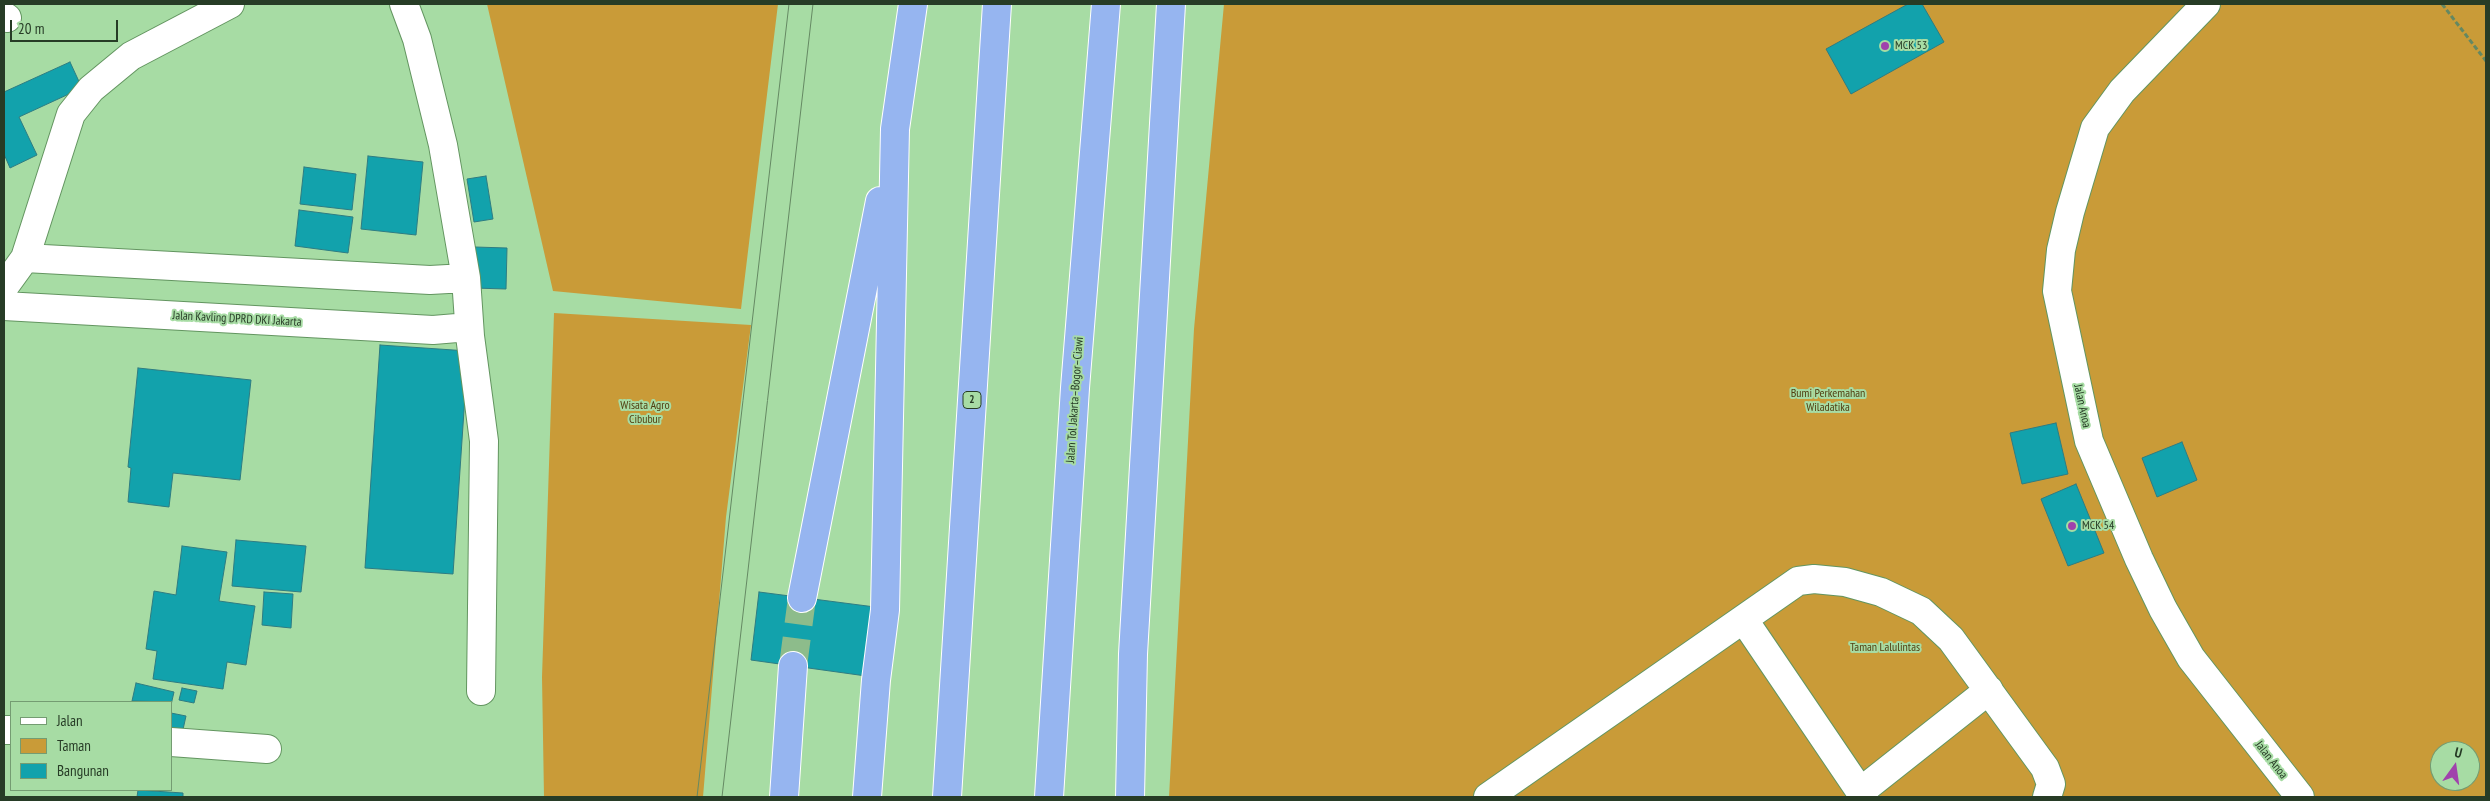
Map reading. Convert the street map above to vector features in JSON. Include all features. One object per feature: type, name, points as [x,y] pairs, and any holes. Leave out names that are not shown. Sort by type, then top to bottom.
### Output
[{"type":"highway","points":[[802,598],[895,129],[913,4]]},
{"type":"highway","name":"2","points":[[947,797],[997,4]]},
{"type":"highway","name":"Jalan Tol Jakarta–Bogor–Ciawi","points":[[1049,797],[1075,388],[1106,4]]},
{"type":"highway","points":[[1130,797],[1133,654],[1171,4]]},
{"type":"highway","points":[[867,797],[876,680],[885,610],[895,129]]},
{"type":"highway","points":[[784,797],[793,666]]},
{"type":"street","points":[[4,287],[26,258],[71,114],[86,95],[131,56],[230,4]]},
{"type":"street","points":[[404,4],[417,39],[443,145],[466,278],[484,441],[481,691]]},
{"type":"street","name":"Jalan Anoa","points":[[2206,4],[2122,92],[2095,128],[2070,212],[2061,250],[2057,290],[2089,441],[2143,568],[2191,658],[2300,797]]},
{"type":"street","points":[[26,258],[430,280],[466,278]]},
{"type":"street","name":"Jalan Kavling DPRD DKI Jakarta","points":[[4,306],[434,330],[470,327]]},
{"type":"street","points":[[1488,797],[1798,581],[1814,579],[1845,582],[1881,592],[1921,611],[1951,639],[2050,778],[2051,784],[2047,797]]},
{"type":"street","points":[[1744,620],[1862,795],[1989,690]]},
{"type":"street","points":[[172,742],[267,749]]},
{"type":"path","points":[[2442,4],[2486,61]]},
{"type":"green space","points":[[487,4],[778,4],[741,309],[553,291]]},
{"type":"green space","name":"Bumi Perkemahan Wiladatika","points":[[1224,4],[2486,4],[2486,797],[1169,797],[1194,329]]},
{"type":"green space","name":"Wisata Agro Cibubur","points":[[554,313],[751,325],[726,517],[703,797],[544,797],[542,677]]},
{"type":"building","name":"MCK 53","points":[[1908,4],[1922,4],[1944,42],[1851,94],[1826,49]]},
{"type":"building","points":[[70,62],[82,88],[19,117],[37,155],[10,168],[4,154],[4,92]]},
{"type":"building","points":[[368,156],[423,162],[416,235],[361,229]]},
{"type":"building","points":[[304,167],[356,174],[352,210],[300,204]]},
{"type":"building","points":[[486,176],[493,219],[474,222],[467,179]]},
{"type":"building","points":[[299,210],[353,217],[348,253],[295,246]]},
{"type":"building","points":[[475,247],[507,248],[506,289],[474,288]]},
{"type":"building","points":[[380,345],[468,351],[453,574],[365,568]]},
{"type":"building","points":[[138,368],[251,380],[240,480],[173,473],[169,507],[128,502],[131,468],[128,467]]},
{"type":"building","points":[[2056,423],[2068,474],[2022,484],[2010,433]]},
{"type":"building","points":[[2182,442],[2197,480],[2157,497],[2142,458]]},
{"type":"building","name":"MCK 54","points":[[2076,484],[2104,553],[2068,566],[2041,499]]},
{"type":"building","points":[[236,540],[306,546],[301,592],[232,586]]},
{"type":"building","points":[[182,546],[227,552],[219,601],[255,606],[246,665],[227,662],[223,689],[153,679],[157,651],[146,649],[154,591],[176,595]]},
{"type":"building","points":[[264,592],[293,594],[291,628],[262,625]]},
{"type":"building","points":[[759,592],[875,607],[866,676],[751,660]]},
{"type":"building","points":[[136,683],[174,692],[172,701],[132,701]]},
{"type":"building","points":[[182,688],[197,691],[194,703],[179,700]]},
{"type":"building","points":[[172,713],[186,716],[182,734],[172,732]]},
{"type":"building","points":[[138,791],[183,793],[183,797],[137,797]]},
{"type":"tunnel","points":[[793,666],[802,598]]},
{"type":"tram line","points":[[697,797],[789,4]]},
{"type":"tram line","points":[[722,797],[813,4]]},
{"type":"place","name":"MCK 53","points":[[1885,46]]},
{"type":"place","name":"MCK 54","points":[[2072,526]]},
{"type":"park label","name":"Taman Lalulintas","points":[[1885,648]]}]
